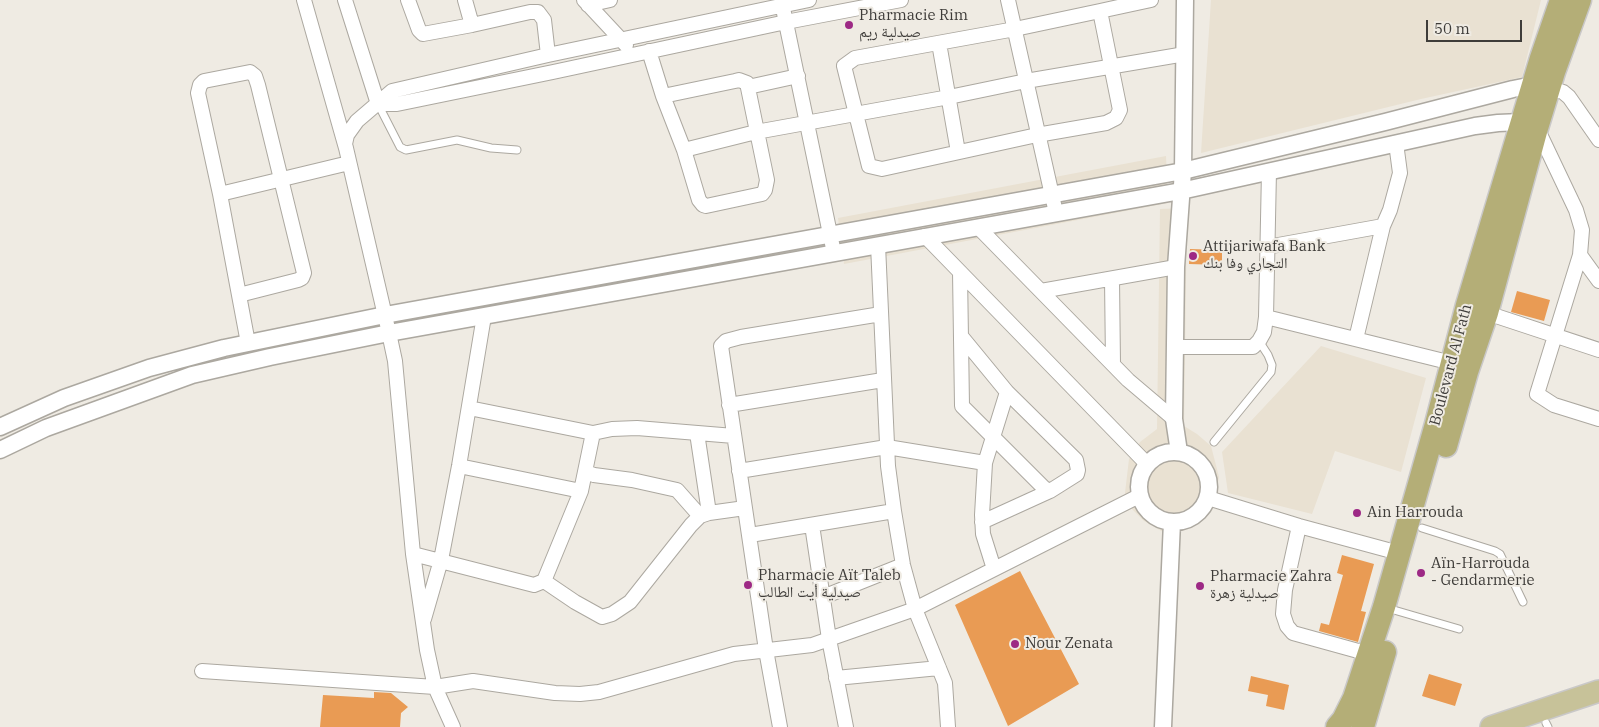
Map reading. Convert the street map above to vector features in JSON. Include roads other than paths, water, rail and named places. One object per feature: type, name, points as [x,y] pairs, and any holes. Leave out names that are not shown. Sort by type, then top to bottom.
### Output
[{"type":"highway","name":"Boulevard Al Fath","points":[[1541,86],[1541,58],[1561,0]]},
{"type":"highway","name":"Boulevard Al Fath","points":[[1367,724],[1391,609],[1399,553],[1467,304],[1541,86],[1580,0]]},
{"type":"highway","name":"Boulevard Al Fath","points":[[1337,727],[1343,720],[1354,698],[1368,654],[1391,609],[1422,528],[1467,372],[1487,313],[1529,125]]},
{"type":"main road","points":[[1491,727],[1599,691]]},
{"type":"main road","points":[[1543,726],[1599,706]]},
{"type":"street","points":[[304,0],[345,144],[390,333],[395,361],[413,554],[427,650],[435,687],[453,727]]},
{"type":"street","points":[[345,0],[378,104]]},
{"type":"street","points":[[408,0],[419,30],[423,34],[530,12],[538,12],[544,20],[548,54]]},
{"type":"street","points":[[465,0],[472,25]]},
{"type":"street","points":[[586,2],[608,0]]},
{"type":"street","points":[[345,144],[347,135],[356,121],[392,91],[548,54],[781,3],[809,0]]},
{"type":"street","points":[[378,104],[397,104],[786,22],[901,0]]},
{"type":"street","points":[[1008,0],[1056,214]]},
{"type":"street","points":[[1100,11],[1120,110],[1116,118],[1106,124],[1037,135],[882,169],[869,166],[844,66],[854,58],[939,43],[1151,0]]},
{"type":"street","points":[[1172,452],[1176,267],[1183,171],[1185,0]]},
{"type":"street","points":[[1541,58],[1541,39],[1551,0]]},
{"type":"street","points":[[586,2],[621,39],[642,53],[663,96],[684,150],[702,205],[706,206],[762,194],[767,180],[748,87],[743,81],[663,96]]},
{"type":"street","points":[[781,3],[834,253]]},
{"type":"street","points":[[939,43],[958,152]]},
{"type":"street","points":[[684,150],[756,132],[857,115],[1026,81],[1185,54]]},
{"type":"street","points":[[239,295],[298,280],[302,278],[304,273],[255,76],[250,72],[204,81],[200,85],[198,93],[220,194],[248,344]]},
{"type":"street","points":[[748,87],[798,76]]},
{"type":"street","points":[[0,427],[64,398],[180,359],[385,315],[1183,171],[1541,86],[1563,92],[1569,97],[1599,140]]},
{"type":"street","points":[[0,450],[46,428],[192,375],[270,357],[390,333],[1181,191],[1475,126],[1498,123],[1529,125],[1576,210],[1582,230],[1580,255],[1537,394],[1554,405],[1599,419]]},
{"type":"street","points":[[1356,339],[1383,226],[1390,210],[1400,173],[1396,144]]},
{"type":"street","points":[[220,194],[349,163]]},
{"type":"street","points":[[1175,347],[1253,347],[1264,332],[1266,317],[1269,171]]},
{"type":"street","points":[[1268,247],[1383,226]]},
{"type":"street","points":[[978,227],[1135,386],[1174,421]]},
{"type":"street","points":[[925,236],[1147,464]]},
{"type":"street","points":[[878,245],[887,447],[894,511],[914,610],[945,683],[948,727]]},
{"type":"street","points":[[1580,255],[1599,281]]},
{"type":"street","points":[[1041,291],[1176,267]]},
{"type":"street","points":[[960,272],[962,406],[994,435],[1044,488],[1050,491]]},
{"type":"street","points":[[1112,279],[1113,364]]},
{"type":"street","points":[[1487,313],[1599,350]]},
{"type":"street","points":[[780,727],[766,650],[721,346],[726,341],[741,337],[881,314]]},
{"type":"street","points":[[423,623],[441,560],[484,316]]},
{"type":"street","points":[[1266,317],[1452,363]]},
{"type":"street","points":[[961,336],[1006,392],[1077,463],[1078,470],[1077,474],[1050,491],[982,522]]},
{"type":"street","points":[[729,404],[883,380]]},
{"type":"street","points":[[994,569],[983,534],[985,463],[1006,392]]},
{"type":"street","points":[[469,408],[592,433],[612,429],[637,428],[734,436]]},
{"type":"street","points":[[38,409],[46,428]]},
{"type":"street","points":[[413,554],[534,585],[544,581],[581,491],[592,433]]},
{"type":"street","points":[[697,433],[705,515]]},
{"type":"street","points":[[739,471],[887,447],[985,463]]},
{"type":"street","points":[[1172,452],[1191,456],[1202,465],[1208,476],[1210,486],[1208,498],[1202,508],[1184,521],[1172,522],[1161,520],[1144,507],[1139,496],[1140,475],[1147,464],[1156,456],[1172,452]]},
{"type":"street","points":[[459,466],[581,491]]},
{"type":"street","points":[[585,472],[677,490],[705,515]]},
{"type":"street","points":[[202,671],[435,687],[473,681],[555,693],[580,694],[599,692],[734,654],[812,644],[914,610],[1139,496]]},
{"type":"street","points":[[1208,498],[1399,553]]},
{"type":"street","points":[[544,581],[602,617],[612,614],[630,602],[691,524],[705,515],[745,508]]},
{"type":"street","points":[[750,535],[894,511]]},
{"type":"street","points":[[1162,727],[1172,522]]},
{"type":"street","points":[[812,525],[829,639],[846,727]]},
{"type":"street","points":[[1300,526],[1284,590],[1283,614],[1287,626],[1293,633],[1368,654]]},
{"type":"street","points":[[823,597],[904,565]]},
{"type":"street","points":[[836,678],[938,668]]},
{"type":"lane","points":[[378,104],[400,147],[406,150],[457,140],[491,148],[518,150]]},
{"type":"lane","points":[[1214,442],[1271,372],[1272,365],[1259,341]]},
{"type":"lane","points":[[1422,528],[1500,554],[1523,602]]},
{"type":"lane","points":[[1391,609],[1459,629]]},
{"type":"place","name":"Pharmacie Rim صيدلية ريم","points":[[849,25]]},
{"type":"place","name":"Attijariwafa Bank التجاري وفا بنك","points":[[1193,256]]},
{"type":"place","name":"Ain Harrouda","points":[[1357,513]]},
{"type":"place","name":"Aïn-Harrouda - Gendarmerie","points":[[1421,573]]},
{"type":"place","name":"Pharmacie Aït Taleb صيدلية أيت الطالب","points":[[748,585]]},
{"type":"place","name":"Pharmacie Zahra صيدلية زهرة","points":[[1200,586]]},
{"type":"place","name":"Nour Zenata","points":[[1015,644]]}]
